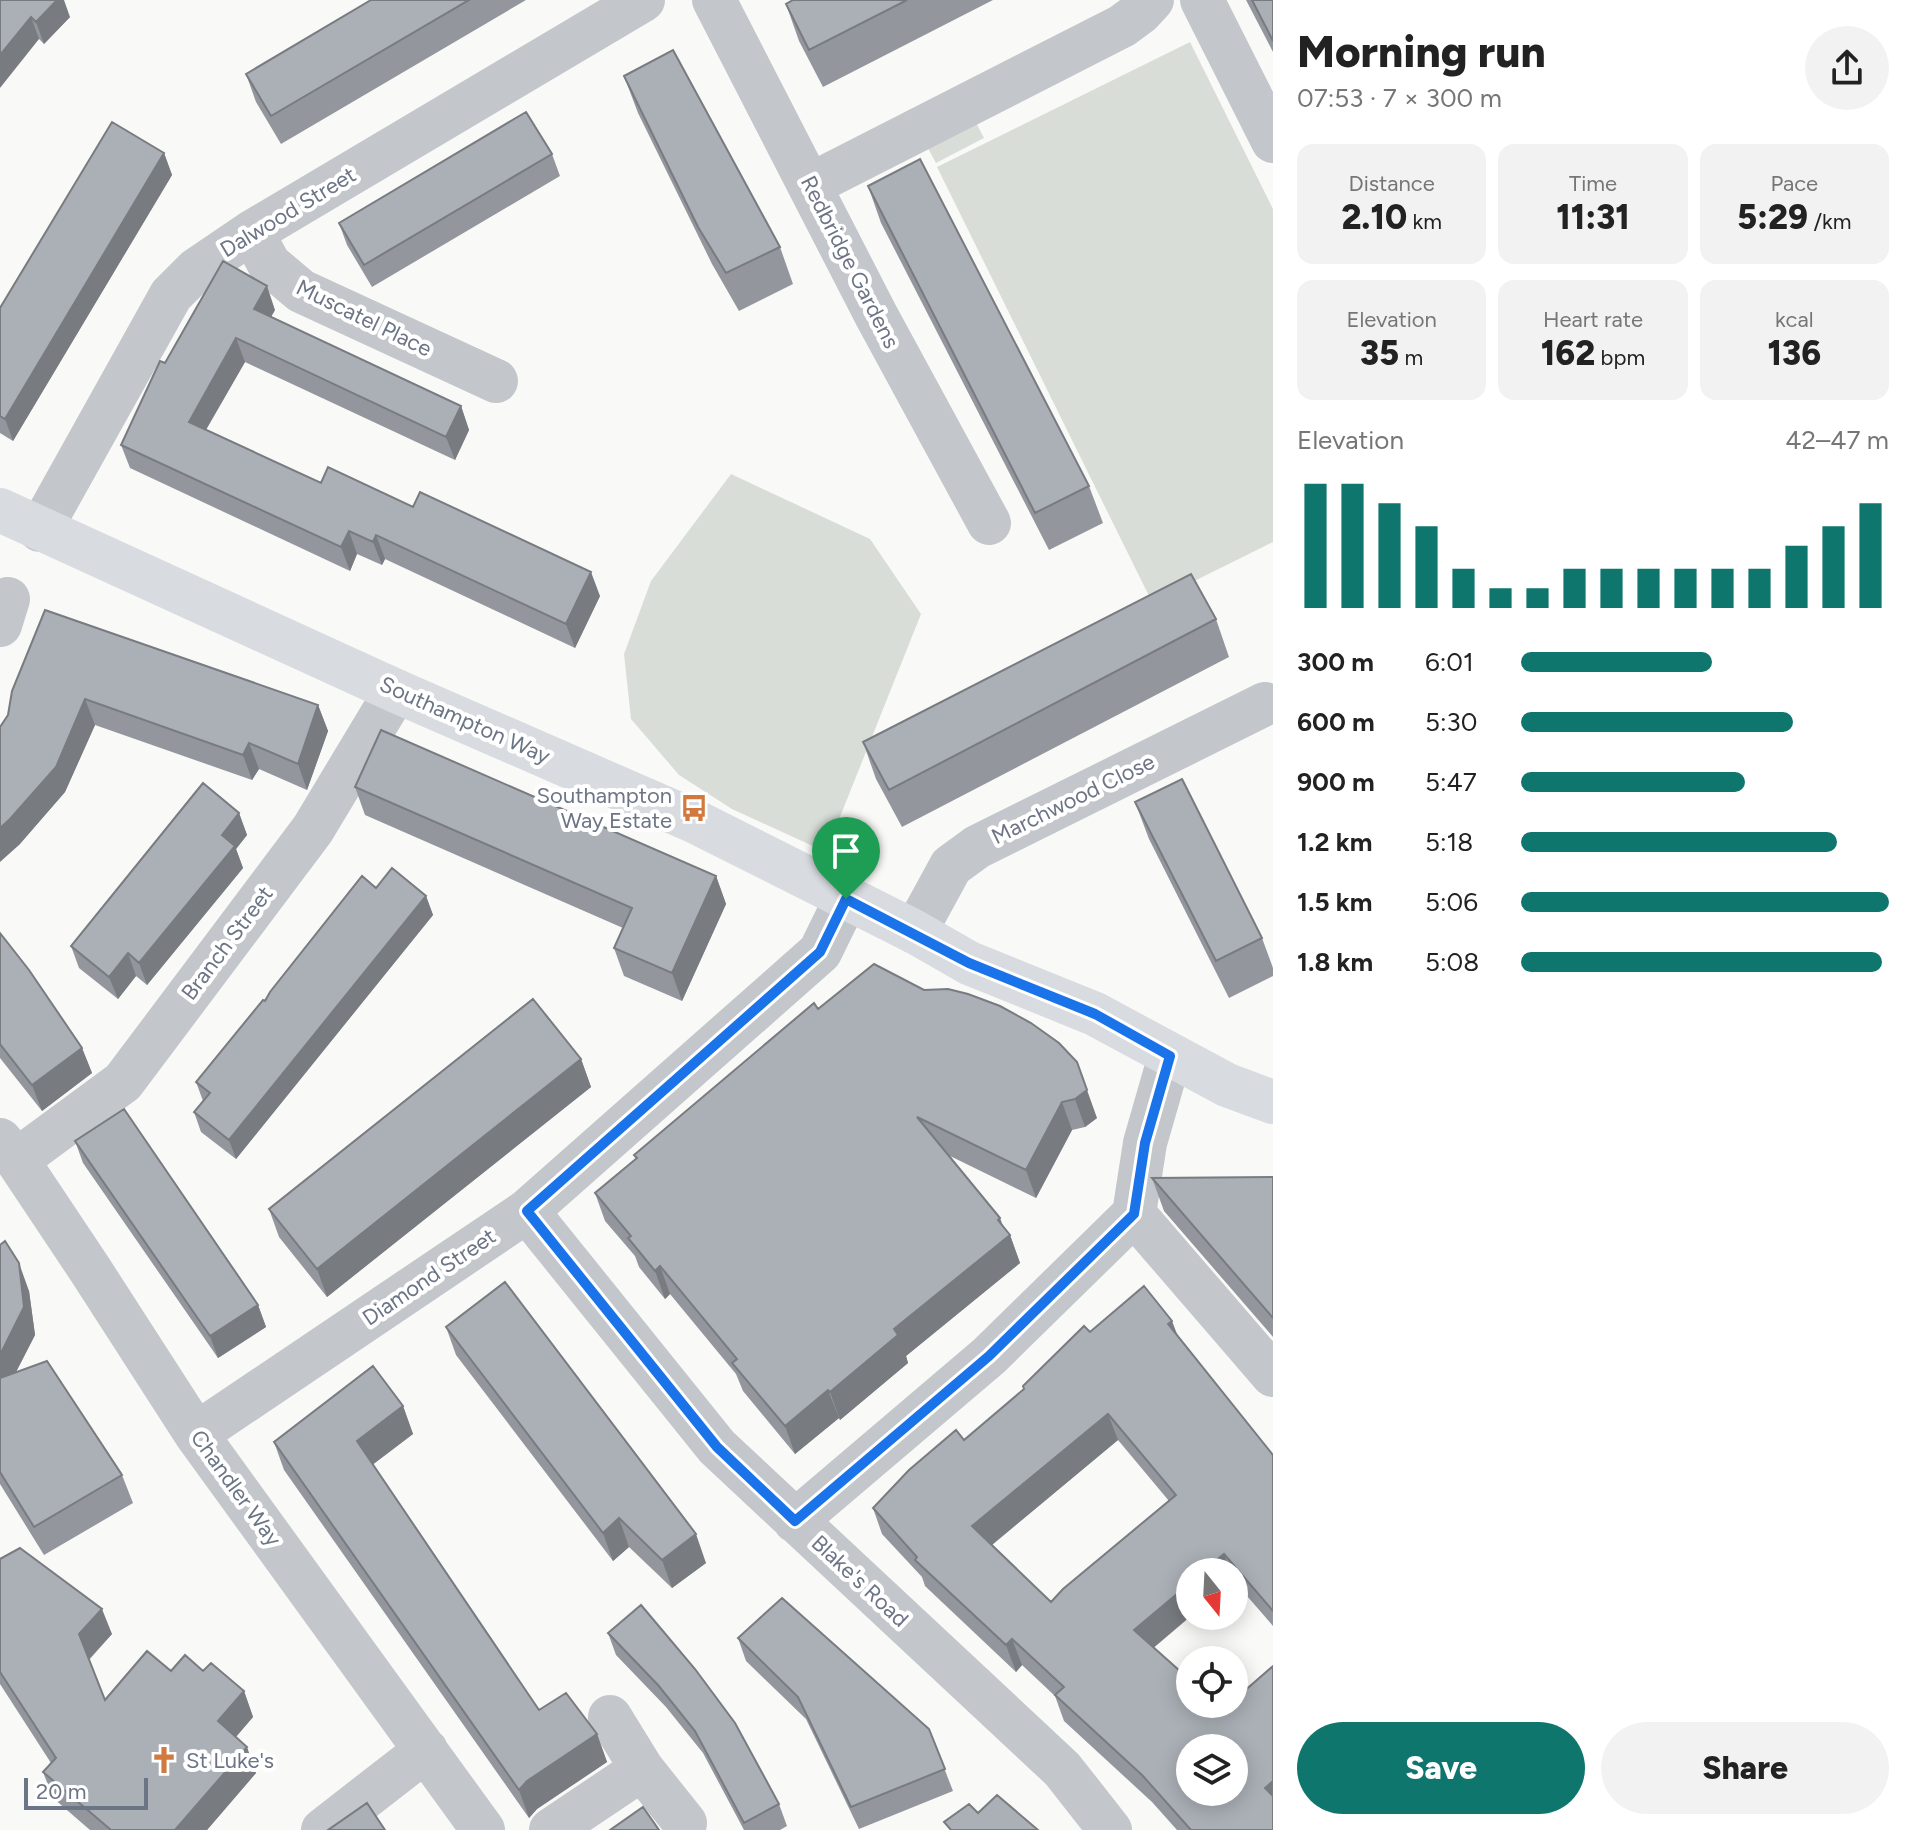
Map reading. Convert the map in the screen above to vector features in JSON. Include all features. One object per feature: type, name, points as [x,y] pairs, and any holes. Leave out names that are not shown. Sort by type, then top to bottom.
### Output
[{"type":"main road","name":"Southampton Way","points":[[0,510],[396,691],[694,821],[915,932],[969,963],[1095,1014],[1227,1085],[1273,1102]]},
{"type":"street","name":"Dalwood Street","points":[[40,530],[171,295],[196,270],[252,232],[643,0]]},
{"type":"street","name":"Redbridge Gardens","points":[[714,0],[876,315],[989,523]]},
{"type":"street","points":[[810,185],[1122,26],[1152,0]]},
{"type":"street","points":[[1202,0],[1273,141]]},
{"type":"street","name":"Muscatel Place","points":[[252,232],[269,264],[301,291],[496,381]]},
{"type":"street","name":"Branch Street","points":[[8,1150],[123,1082],[313,829],[396,691]]},
{"type":"street","name":"Marchwood Close","points":[[915,932],[951,866],[977,847],[1265,704]]},
{"type":"street","name":"Diamond Street","points":[[196,1434],[527,1211],[820,952],[846,899]]},
{"type":"street","points":[[795,1521],[989,1356],[1134,1214],[1145,1143],[1170,1056]]},
{"type":"street","name":"Chandler Way","points":[[8,1150],[196,1434],[483,1830]]},
{"type":"street","name":"Blake's Road","points":[[527,1211],[717,1447],[1062,1769],[1110,1830]]},
{"type":"street","points":[[1134,1214],[1273,1375]]},
{"type":"street","points":[[610,1717],[642,1769],[685,1823]]},
{"type":"street","points":[[323,1830],[426,1750]]},
{"type":"street","points":[[551,1830],[642,1769]]},
{"type":"shaded area","points":[[1190,42],[1273,209],[1273,542],[1152,602],[937,167]]},
{"type":"shaded area","points":[[971,113],[984,138],[936,163],[923,139]]},
{"type":"shaded area","points":[[731,474],[870,539],[921,614],[826,852],[732,809],[679,775],[631,719],[624,654],[651,581]]},
{"type":"building","points":[[0,0],[57,0],[36,22],[31,17],[0,55]]},
{"type":"building","points":[[371,0],[469,0],[271,116],[246,74]]},
{"type":"building","points":[[793,0],[907,0],[809,50],[786,4]]},
{"type":"building","points":[[1252,0],[1273,0],[1273,41]]},
{"type":"building","points":[[673,50],[780,247],[726,273],[698,227],[624,76]]},
{"type":"building","points":[[526,112],[552,154],[364,265],[339,223]]},
{"type":"building","points":[[112,122],[164,153],[5,419],[0,416],[0,308]]},
{"type":"building","points":[[920,159],[1089,486],[1035,513],[868,186]]},
{"type":"building","points":[[223,261],[267,286],[254,309],[461,406],[446,437],[236,338],[189,422],[321,483],[328,467],[413,507],[420,492],[591,572],[566,624],[376,535],[373,542],[349,531],[341,547],[121,445],[160,361],[165,363]]},
{"type":"building","points":[[1191,574],[1216,619],[889,790],[863,742]]},
{"type":"building","points":[[45,610],[318,705],[298,764],[249,743],[243,755],[85,699],[56,767],[0,828],[0,727],[8,715],[12,691]]},
{"type":"building","points":[[381,730],[716,876],[672,973],[614,948],[632,908],[355,787]]},
{"type":"building","points":[[1182,779],[1262,938],[1216,961],[1135,802]]},
{"type":"building","points":[[203,783],[239,813],[222,835],[235,846],[139,963],[128,953],[109,977],[71,946]]},
{"type":"building","points":[[392,868],[426,896],[229,1140],[194,1112],[210,1093],[196,1082],[265,1001],[362,876],[376,888]]},
{"type":"building","points":[[0,933],[82,1048],[32,1085],[0,1044]]},
{"type":"building","points":[[874,964],[924,990],[948,989],[968,994],[1000,1006],[1031,1023],[1059,1043],[1077,1062],[1087,1090],[1075,1099],[1062,1102],[1026,1170],[917,1117],[1000,1218],[998,1220],[1010,1235],[894,1329],[898,1335],[785,1426],[732,1363],[737,1359],[660,1266],[655,1271],[595,1193],[637,1158],[634,1155],[814,1003],[818,1009]]},
{"type":"building","points":[[533,999],[581,1059],[317,1269],[269,1209]]},
{"type":"building","points":[[124,1109],[258,1305],[210,1336],[75,1141]]},
{"type":"building","points":[[1273,1177],[1273,1318],[1152,1178]]},
{"type":"building","points":[[5,1241],[19,1263],[24,1307],[0,1355],[0,1245]]},
{"type":"building","points":[[505,1282],[696,1534],[662,1560],[619,1518],[603,1533],[446,1327]]},
{"type":"building","points":[[1144,1286],[1172,1321],[1168,1324],[1273,1455],[1273,1611],[1248,1582],[1248,1558],[1227,1558],[1224,1554],[1219,1558],[1176,1558],[1176,1595],[1134,1630],[1176,1668],[1176,1718],[1248,1718],[1248,1688],[1273,1666],[1273,1781],[1265,1788],[1273,1796],[1273,1830],[1191,1830],[1142,1775],[1055,1695],[1064,1687],[1012,1639],[1006,1645],[915,1560],[917,1557],[873,1508],[909,1470],[956,1430],[964,1440],[1024,1389],[1023,1386],[1084,1326],[1090,1332]],"holes":[[[1108,1414],[1176,1495],[1051,1602],[972,1526]]]},
{"type":"building","points":[[47,1361],[122,1475],[34,1527],[0,1472],[0,1378]]},
{"type":"building","points":[[373,1366],[403,1406],[357,1441],[539,1710],[566,1693],[597,1734],[527,1781],[519,1790],[274,1442]]},
{"type":"building","points":[[20,1548],[102,1609],[79,1634],[105,1700],[147,1651],[171,1671],[185,1655],[203,1671],[211,1663],[244,1691],[218,1721],[247,1747],[175,1830],[111,1830],[43,1772],[56,1758],[0,1672],[0,1559]]},
{"type":"building","points":[[782,1598],[929,1729],[945,1769],[851,1807],[798,1697],[738,1638]]},
{"type":"building","points":[[641,1605],[735,1723],[779,1804],[744,1823],[695,1731],[658,1685],[608,1633]]},
{"type":"building","points":[[997,1795],[1038,1830],[951,1830],[944,1822],[969,1804],[978,1813]]},
{"type":"building","points":[[367,1803],[385,1830],[328,1830]]},
{"type":"building","points":[[643,1807],[659,1830],[610,1830]]},
{"type":"place","name":"Southampton Way Estate","points":[[694,808]]},
{"type":"place","name":"St Luke's","points":[[164,1760]]},
{"type":"route","points":[[846,899],[915,932],[969,963],[1095,1014],[1170,1056],[1145,1143],[1134,1214],[989,1356],[795,1521],[717,1447],[527,1211],[820,952],[846,899]]}]
